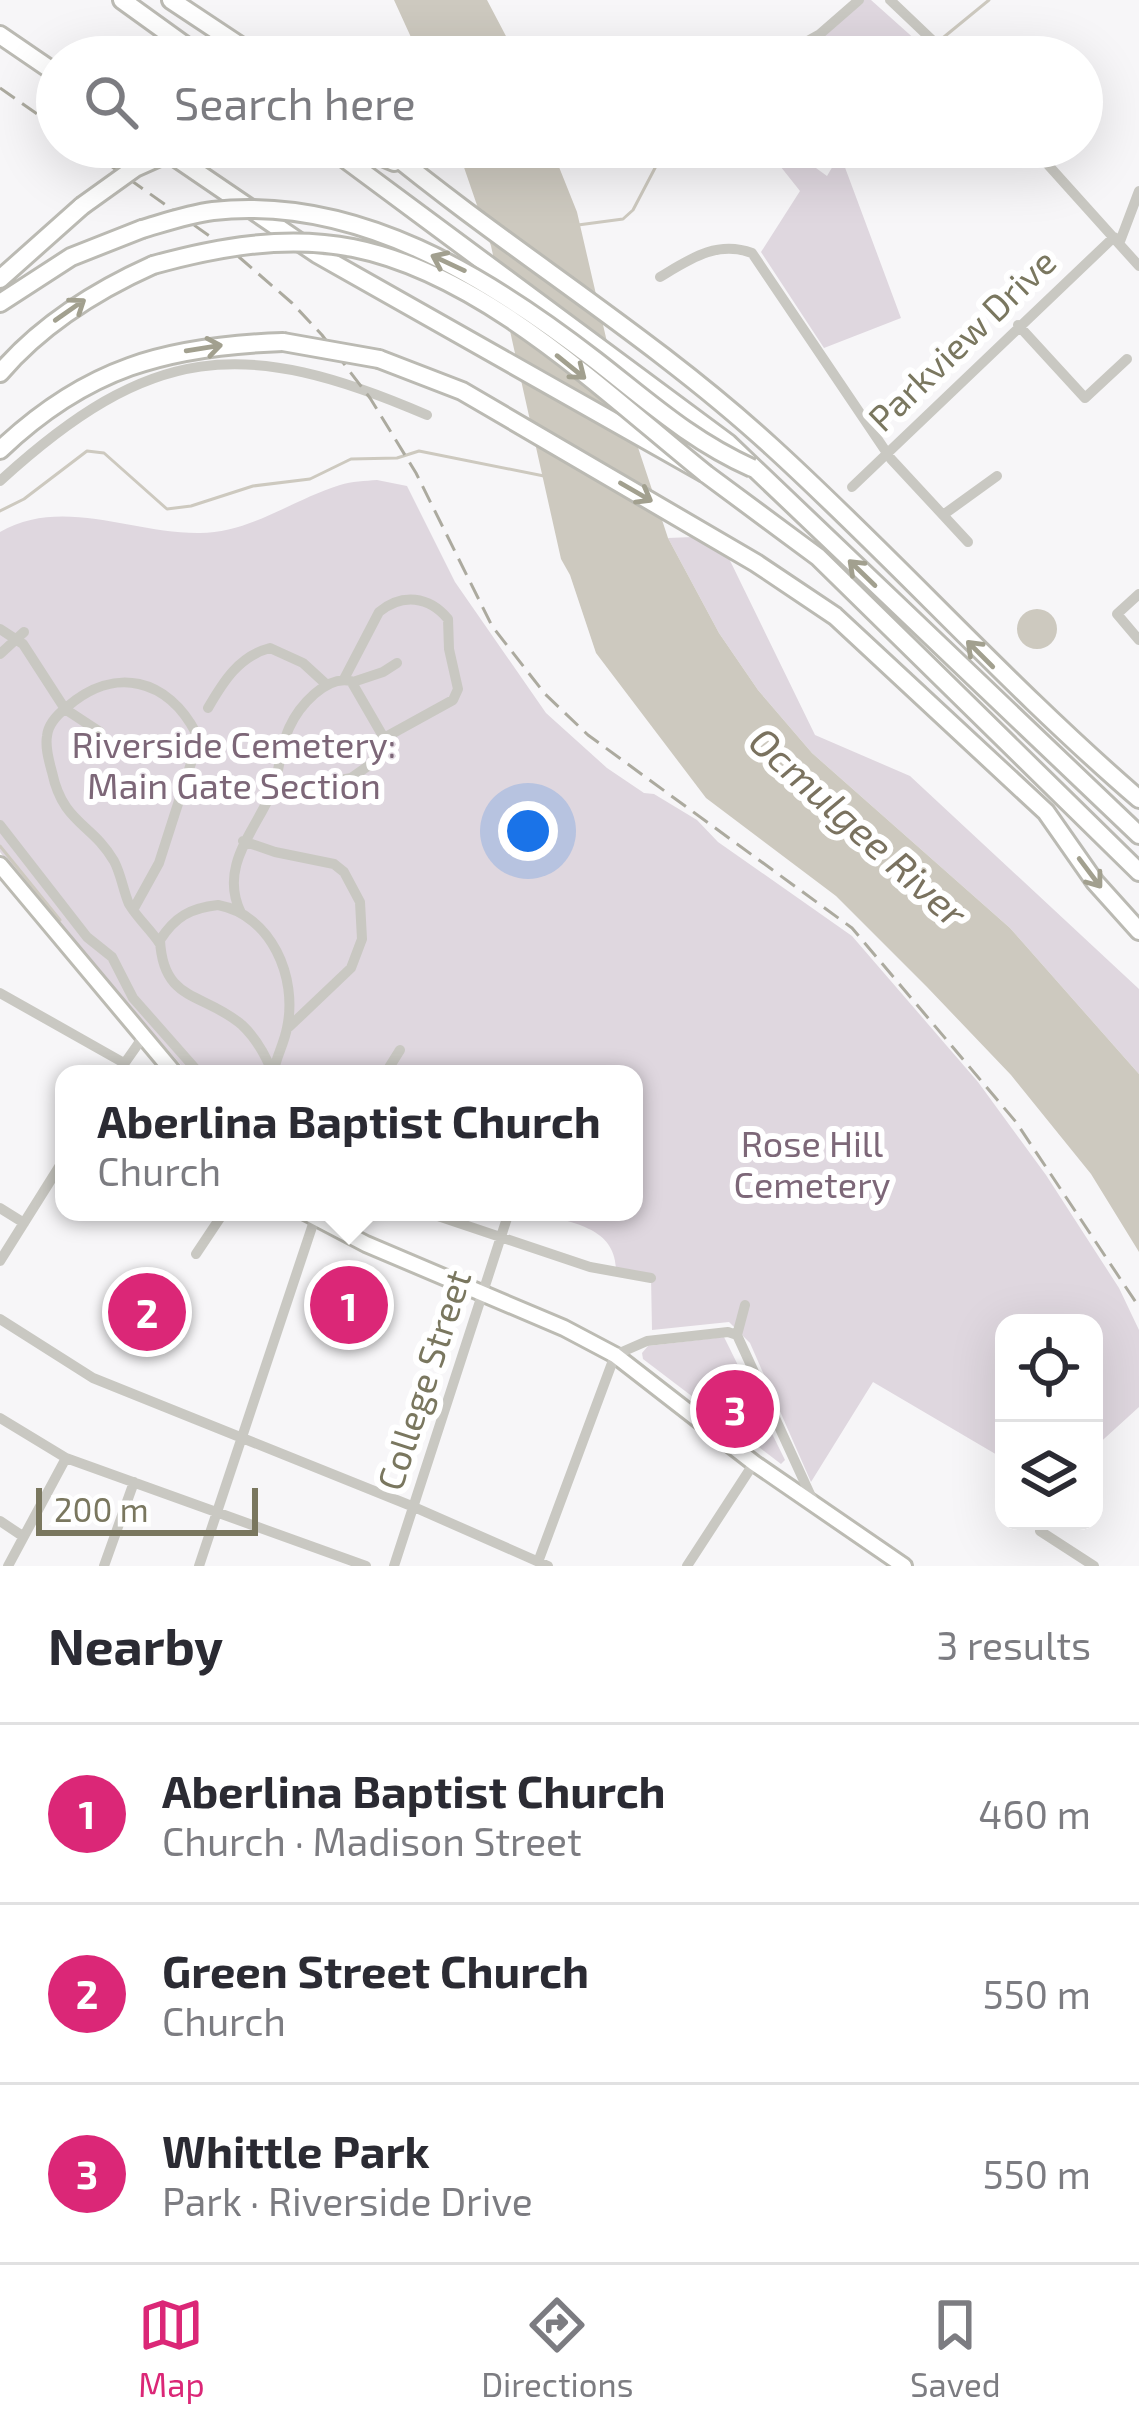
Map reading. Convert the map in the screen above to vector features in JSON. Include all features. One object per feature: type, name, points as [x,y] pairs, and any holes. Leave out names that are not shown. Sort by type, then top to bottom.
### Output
[{"type":"highway","points":[[122,0],[172,36]]},
{"type":"highway","points":[[171,0],[225,36]]},
{"type":"highway","points":[[0,35],[36,60]]},
{"type":"highway","points":[[0,279],[82,206],[135,168]]},
{"type":"highway","points":[[190,168],[270,225],[706,474]]},
{"type":"highway","points":[[358,168],[728,443],[1139,835]]},
{"type":"highway","points":[[406,168],[411,170]]},
{"type":"highway","points":[[409,168],[574,288],[773,448],[1064,735],[1139,799]]},
{"type":"highway","points":[[0,303],[71,257],[142,229],[212,212],[304,213],[374,232],[454,263],[520,304],[706,448],[752,468]]},
{"type":"highway","points":[[0,373],[57,319],[104,287],[153,265],[219,248],[278,242],[349,247],[410,266],[449,284],[548,348],[818,557],[1139,872]]},
{"type":"highway","points":[[0,450],[55,403],[126,365],[215,345],[283,342],[379,359],[462,391],[756,563],[836,616],[1046,812],[1095,882],[1139,931]]},
{"type":"highway","points":[[1064,735],[1082,762],[1139,813]]},
{"type":"main road","points":[[0,865],[167,1065]]},
{"type":"main road","points":[[327,1221],[615,1355],[754,1463],[902,1566]]},
{"type":"street","points":[[816,36],[859,0]]},
{"type":"street","points":[[890,0],[929,36]]},
{"type":"street","points":[[1051,168],[1139,266]]},
{"type":"street","points":[[1116,240],[1139,191]]},
{"type":"street","name":"Parkview Drive","points":[[852,487],[1018,325],[1116,240]]},
{"type":"street","points":[[660,277],[689,259],[723,247],[752,253],[889,452],[968,542]]},
{"type":"street","points":[[1018,325],[1085,398],[1127,359]]},
{"type":"street","points":[[0,481],[58,430],[100,402],[151,379],[218,364],[261,363],[340,380],[427,415]]},
{"type":"street","points":[[943,515],[997,476]]},
{"type":"street","points":[[1139,594],[1117,614],[1139,640]]},
{"type":"street","points":[[271,794],[351,778],[371,764],[384,738],[444,706],[457,693],[448,619],[424,601],[406,599],[388,605],[379,612],[349,681]]},
{"type":"street","points":[[0,629],[20,636]]},
{"type":"street","points":[[0,654],[20,636]]},
{"type":"street","points":[[20,636],[64,709],[100,732]]},
{"type":"street","points":[[208,708],[237,667],[263,649],[292,656],[327,685]]},
{"type":"street","points":[[242,913],[235,895],[243,841],[271,794],[290,727],[327,685],[383,672],[397,663]]},
{"type":"street","points":[[349,681],[384,738]]},
{"type":"street","points":[[133,910],[152,881],[194,754],[196,733],[170,698],[146,685],[98,687],[50,724],[46,737],[57,794],[68,814],[113,860],[133,910],[160,944],[165,972],[178,989],[229,1015],[263,1050],[269,1065]]},
{"type":"street","points":[[0,825],[87,937],[112,957],[127,991],[190,1065]]},
{"type":"street","points":[[243,841],[334,864],[356,891],[362,920],[358,953],[342,980],[287,1029],[275,1065]]},
{"type":"street","points":[[223,906],[235,895]]},
{"type":"street","points":[[160,944],[173,922],[190,910],[223,906],[242,913],[260,927],[278,952],[288,1002],[287,1029]]},
{"type":"street","points":[[0,993],[115,1065]]},
{"type":"street","points":[[288,1002],[306,1008]]},
{"type":"street","points":[[122,1065],[143,1037]]},
{"type":"street","points":[[263,1050],[278,1049]]},
{"type":"street","points":[[391,1065],[400,1050]]},
{"type":"street","points":[[0,1262],[55,1173]]},
{"type":"street","points":[[0,1208],[24,1223]]},
{"type":"street","points":[[196,1254],[218,1221]]},
{"type":"street","points":[[199,1566],[310,1221]]},
{"type":"street","points":[[450,1221],[590,1267],[651,1278]]},
{"type":"street","name":"College Street","points":[[394,1566],[506,1221]]},
{"type":"street","points":[[745,1305],[737,1335],[816,1508]]},
{"type":"street","points":[[0,1319],[93,1378],[414,1507],[541,1564],[615,1355],[647,1341],[737,1335]]},
{"type":"street","points":[[0,1418],[66,1458],[366,1566]]},
{"type":"street","points":[[8,1566],[66,1458]]},
{"type":"street","points":[[686,1566],[754,1463]]},
{"type":"street","points":[[104,1566],[134,1482]]},
{"type":"street","points":[[0,1521],[21,1535]]},
{"type":"street","points":[[1040,1531],[1094,1566]]},
{"type":"green space","points":[[856,0],[871,0],[911,36],[823,36]]},
{"type":"green space","points":[[782,168],[816,168],[827,176],[832,168],[845,168],[901,318],[824,348],[761,252],[800,191]]},
{"type":"green space","points":[[377,480],[407,486],[455,582],[546,713],[607,768],[697,820],[718,842],[852,936],[978,1082],[1046,1175],[1119,1288],[1139,1330],[1139,1407],[1103,1440],[1103,1314],[995,1314],[995,1454],[873,1382],[811,1482],[750,1343],[729,1322],[652,1330],[651,1277],[616,1268],[613,1254],[599,1235],[569,1221],[643,1221],[643,1065],[181,1065],[57,925],[0,852],[0,532],[48,517],[73,517],[175,532],[218,532],[254,522],[340,485]]},
{"type":"green space","points":[[718,536],[815,735],[910,776],[1139,989],[1139,1074],[1010,928],[812,753],[758,690],[719,633],[668,538]]},
{"type":"green space","points":[[724,1337],[785,1460],[781,1464],[643,1359],[648,1346]]},
{"type":"water","points":[[394,0],[487,0],[506,36],[410,36]]},
{"type":"water","name":"Ocmulgee River","points":[[464,168],[559,168],[577,212],[616,381],[668,538],[719,633],[758,690],[812,753],[1010,928],[1139,1074],[1139,1252],[1091,1174],[1011,1075],[836,896],[706,798],[596,653],[561,559],[491,246]]},
{"type":"water","points":[[1037,609],[1051,615],[1057,629],[1051,643],[1037,649],[1023,643],[1017,629],[1023,615]]},
{"type":"waterway","points":[[945,36],[989,0]]},
{"type":"waterway","points":[[578,225],[623,219],[633,210],[655,168]]},
{"type":"waterway","points":[[0,511],[24,499],[87,451],[104,453],[167,509],[253,486],[310,479],[351,459],[397,458],[419,451],[544,476]]},
{"type":"waterway","points":[[0,846],[60,920]]},
{"type":"railway","points":[[0,88],[36,113]]},
{"type":"railway","points":[[114,168],[239,257],[322,335],[370,398],[416,473],[492,626],[545,694],[588,735],[852,928],[1016,1122],[1139,1307]]},
{"type":"place","name":"Aberlina Baptist Church","points":[[349,1305]]},
{"type":"place","name":"Green Street Church","points":[[147,1312]]},
{"type":"place","name":"Whittle Park","points":[[735,1409]]},
{"type":"park label","name":"Riverside Cemetery: Main Gate Section","points":[[234,766]]},
{"type":"park label","name":"Rose Hill Cemetery","points":[[812,1164]]}]
